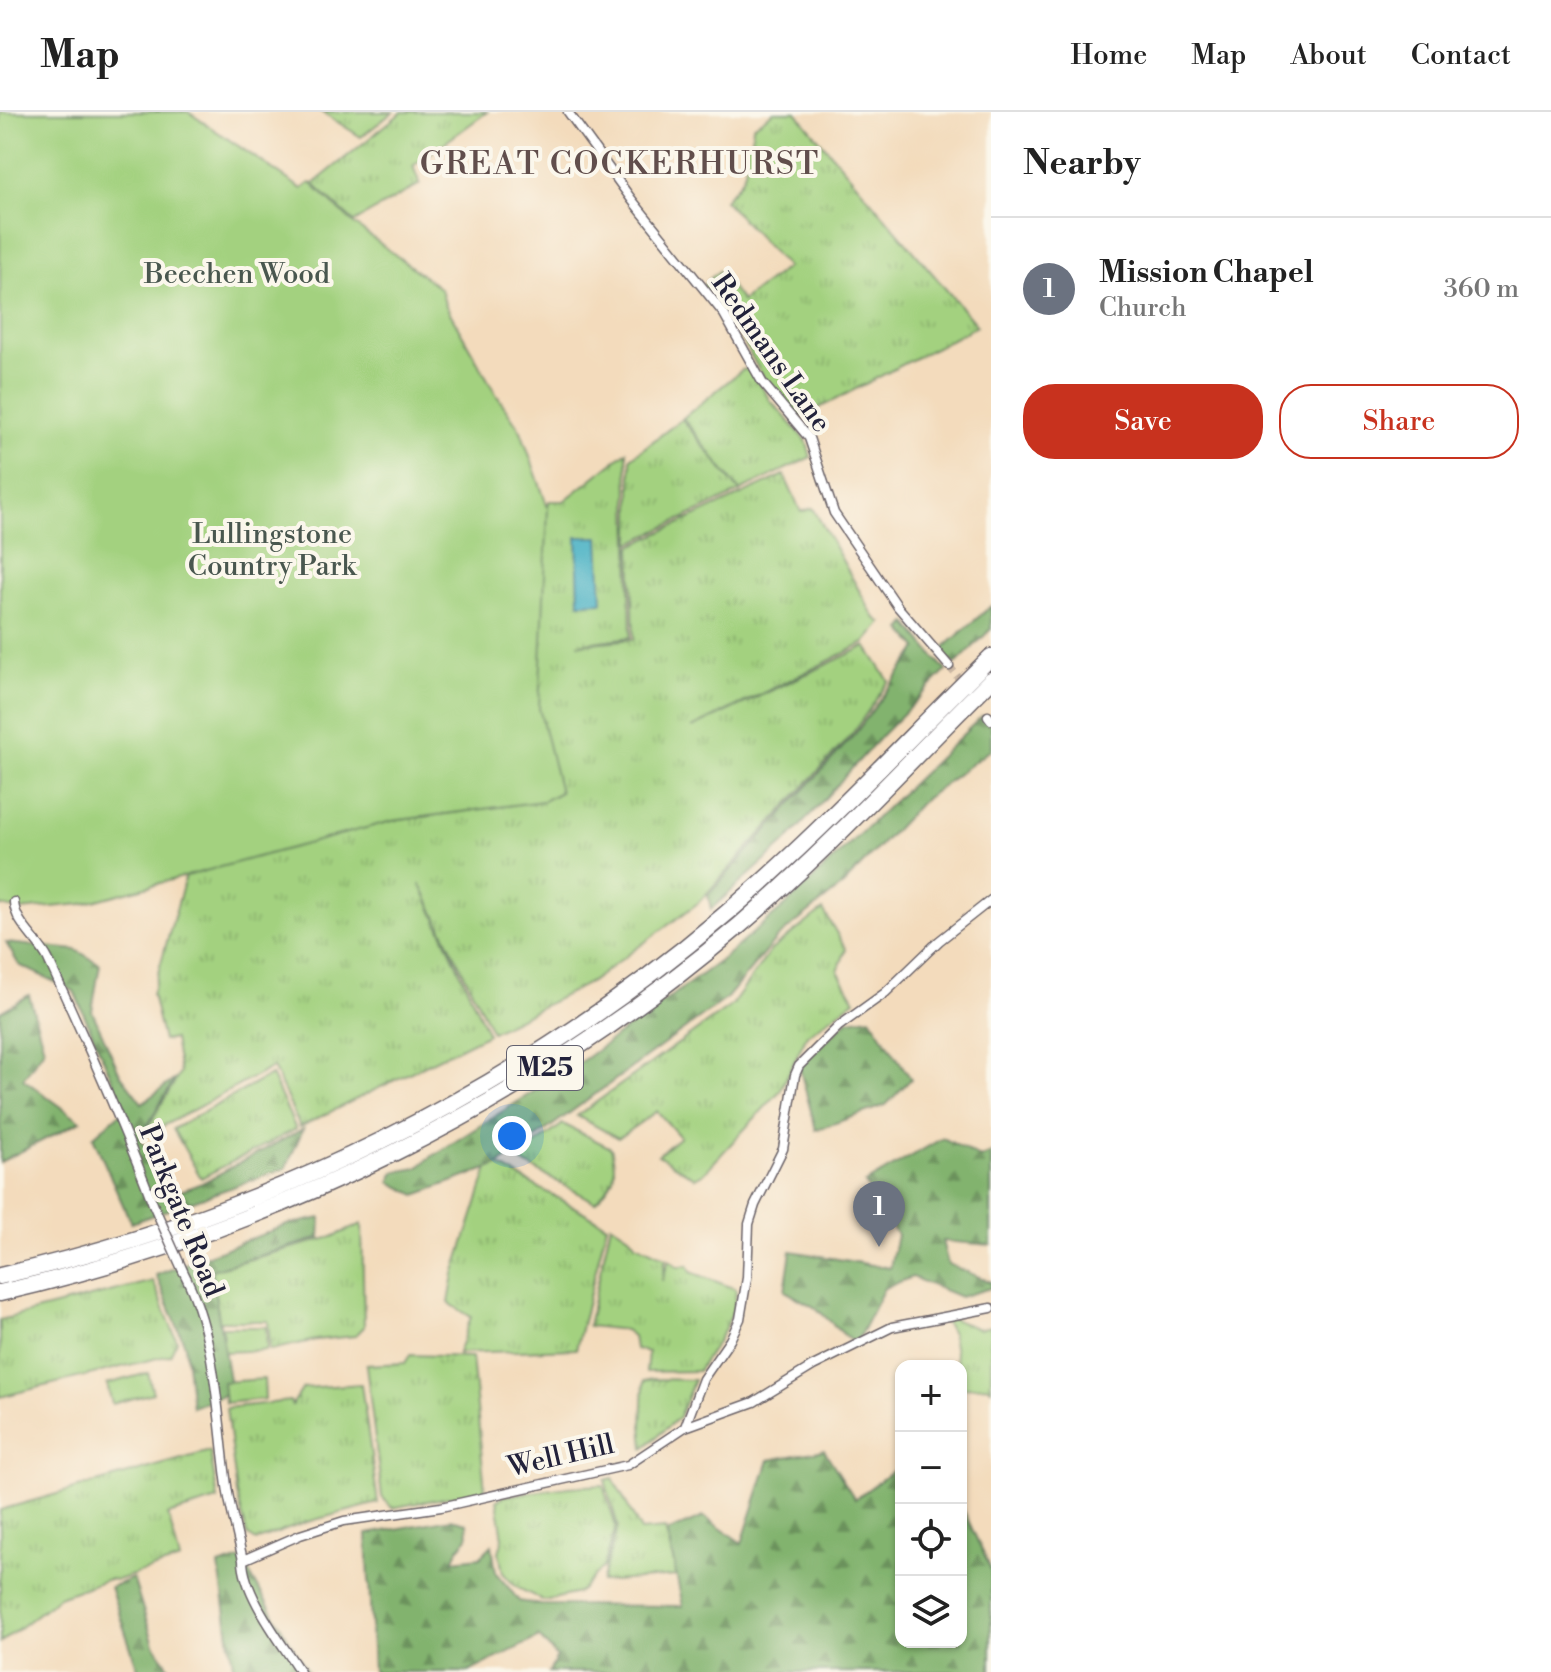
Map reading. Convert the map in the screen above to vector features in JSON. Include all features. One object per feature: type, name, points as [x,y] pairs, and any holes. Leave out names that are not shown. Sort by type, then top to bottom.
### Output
[{"type":"highway","name":"M25","points":[[905,743],[934,699],[991,643]]},
{"type":"highway","name":"M25","points":[[0,1276],[130,1241],[277,1189],[365,1150],[490,1082],[572,1031],[686,947],[791,855],[991,657]]},
{"type":"highway","name":"M25","points":[[0,1293],[134,1258],[261,1214],[388,1157],[471,1113],[551,1065],[667,983],[778,891],[991,680]]},
{"type":"street","name":"Redmans Lane","points":[[568,112],[632,200],[724,314],[762,382],[809,438],[834,513],[898,607],[949,666]]},
{"type":"street","points":[[685,1427],[703,1379],[730,1340],[740,1319],[747,1278],[749,1224],[765,1182],[783,1149],[799,1066],[839,1026],[885,993],[939,941],[991,900]]},
{"type":"street","name":"Parkgate Road","points":[[14,902],[14,912],[45,954],[132,1146],[153,1204],[196,1295],[213,1370],[229,1496],[243,1560]]},
{"type":"street","name":"Well Hill","points":[[243,1560],[300,1535],[344,1521],[441,1507],[554,1480],[608,1472],[628,1465],[685,1427],[754,1402],[813,1366],[892,1327],[991,1308]]},
{"type":"street","points":[[243,1560],[243,1572],[264,1615],[300,1672]]},
{"type":"green space","name":"Lullingstone Country Park","points":[[0,112],[188,112],[302,189],[312,184],[354,224],[441,289],[445,304],[496,394],[521,431],[548,508],[539,708],[560,792],[543,801],[392,821],[82,904],[20,910],[0,906]]},
{"type":"green space","points":[[322,112],[393,112],[361,137]]},
{"type":"green space","points":[[402,112],[487,112],[413,166],[420,184],[354,222],[313,184]]},
{"type":"green space","points":[[774,112],[796,112],[977,326],[802,417],[765,381],[727,312],[703,285],[719,271],[742,301],[787,267],[724,200],[743,176],[746,145],[752,140],[753,126]]},
{"type":"green space","points":[[0,256],[545,525],[549,501],[564,501],[627,451],[631,637],[578,644],[634,639],[631,546],[784,475],[801,512],[813,508],[874,617],[882,623],[865,643],[692,728],[866,646],[889,681],[852,734],[698,903],[591,982],[492,1032],[420,883],[488,1034],[300,1127],[273,1067],[141,1138],[180,1073],[174,1039],[163,1041],[152,994],[186,875],[82,904],[0,906],[392,821],[543,801],[560,792]]},
{"type":"green space","points":[[750,369],[770,400],[806,440],[811,457],[740,491],[683,418],[742,370]]},
{"type":"green space","points":[[682,419],[740,492],[631,543],[631,458]]},
{"type":"green space","points":[[991,606],[991,629],[955,665],[939,652]]},
{"type":"green space","points":[[907,623],[946,671],[882,735],[785,843],[711,909],[708,895],[854,735],[918,648],[902,630]]},
{"type":"green space","points":[[982,716],[991,727],[991,749],[922,801],[842,886],[776,939],[726,999],[498,1165],[416,1195],[390,1182],[395,1172],[418,1168],[586,1058],[720,961],[786,905]]},
{"type":"green space","points":[[823,910],[846,949],[838,971],[855,1000],[807,1035],[780,1091],[704,1173],[695,1178],[658,1155],[680,1137],[657,1111],[618,1138],[577,1116],[732,1005],[771,950]]},
{"type":"green space","points":[[6,943],[76,950],[100,964],[92,1011],[120,1074],[142,1103],[175,1079],[140,1138],[173,1194],[202,1183],[303,1129],[286,1168],[131,1223],[93,1137],[125,1109],[74,991],[19,965]]},
{"type":"green space","points":[[29,995],[44,1049],[23,1079],[81,1121],[0,1162],[0,1012]]},
{"type":"green space","points":[[870,1017],[911,1079],[886,1105],[816,1130],[799,1066],[848,1020]]},
{"type":"green space","points":[[271,1075],[296,1129],[201,1178],[173,1129]]},
{"type":"green space","points":[[563,1124],[611,1148],[613,1178],[595,1202],[516,1159]]},
{"type":"green space","points":[[943,1138],[981,1158],[991,1153],[991,1245],[942,1241],[948,1264],[991,1282],[991,1288],[960,1297],[912,1277],[884,1288],[855,1345],[816,1308],[785,1291],[791,1251],[890,1268],[897,1235],[865,1183]]},
{"type":"green space","points":[[498,1165],[607,1225],[576,1349],[458,1353],[471,1317],[449,1303],[454,1274],[488,1169]]},
{"type":"green space","points":[[321,1218],[320,1238],[211,1270],[231,1392],[192,1407],[185,1345],[156,1275],[287,1225]]},
{"type":"green space","points":[[362,1224],[364,1327],[355,1336],[270,1350],[268,1321],[219,1321],[211,1270],[332,1237]]},
{"type":"green space","points":[[611,1224],[636,1244],[666,1258],[662,1281],[669,1260],[678,1267],[688,1265],[691,1272],[736,1289],[728,1322],[698,1371],[646,1372],[648,1352],[635,1349],[633,1336],[625,1330],[588,1326]]},
{"type":"green space","points":[[153,1281],[177,1341],[170,1355],[0,1397],[0,1320]]},
{"type":"green space","points":[[952,1319],[979,1329],[991,1326],[991,1389],[987,1386],[967,1388],[967,1360],[956,1360],[952,1334],[945,1321]]},
{"type":"green space","points":[[222,1327],[266,1327],[267,1350],[224,1352]]},
{"type":"green space","points":[[410,1355],[472,1357],[485,1490],[392,1508],[382,1497],[366,1365],[405,1363]]},
{"type":"green space","points":[[148,1373],[153,1393],[112,1404],[107,1384]]},
{"type":"green space","points":[[264,1379],[265,1399],[225,1403],[223,1382]]},
{"type":"green space","points":[[694,1380],[679,1417],[644,1448],[644,1381]]},
{"type":"green space","points":[[361,1384],[378,1503],[307,1522],[256,1541],[247,1535],[237,1494],[226,1408],[290,1401],[292,1405],[303,1388]]},
{"type":"green space","points":[[824,1450],[855,1499],[895,1470],[895,1648],[967,1648],[967,1518],[991,1570],[991,1672],[549,1672],[557,1657],[539,1637],[469,1672],[373,1672],[367,1534],[451,1519],[467,1523],[468,1538],[453,1560],[480,1557],[492,1545],[496,1573],[519,1601],[541,1605],[683,1606],[667,1532],[704,1517],[742,1543],[769,1460]]},
{"type":"green space","points":[[210,1451],[218,1500],[168,1515],[180,1560],[117,1580],[108,1579],[59,1597],[0,1643],[0,1510]]},
{"type":"green space","points":[[613,1478],[641,1531],[665,1529],[677,1576],[601,1582],[618,1527],[605,1480]]},
{"type":"green space","points":[[603,1485],[616,1527],[604,1566],[578,1593],[544,1601],[516,1587],[503,1573],[499,1552],[503,1538],[497,1500],[505,1496],[568,1487]]},
{"type":"green space","points":[[241,1559],[308,1672],[234,1672],[219,1566]]},
{"type":"green space","points":[[133,1578],[154,1644],[172,1672],[139,1672],[110,1587]]},
{"type":"water","points":[[577,537],[599,537],[602,602],[579,603]]},
{"type":"tunnel","points":[[949,666],[963,684]]},
{"type":"place","name":"Mission Chapel","points":[[879,1247]]},
{"type":"district","name":"GREAT COCKERHURST","points":[[620,164]]},
{"type":"park label","name":"Beechen Wood","points":[[237,274]]}]
